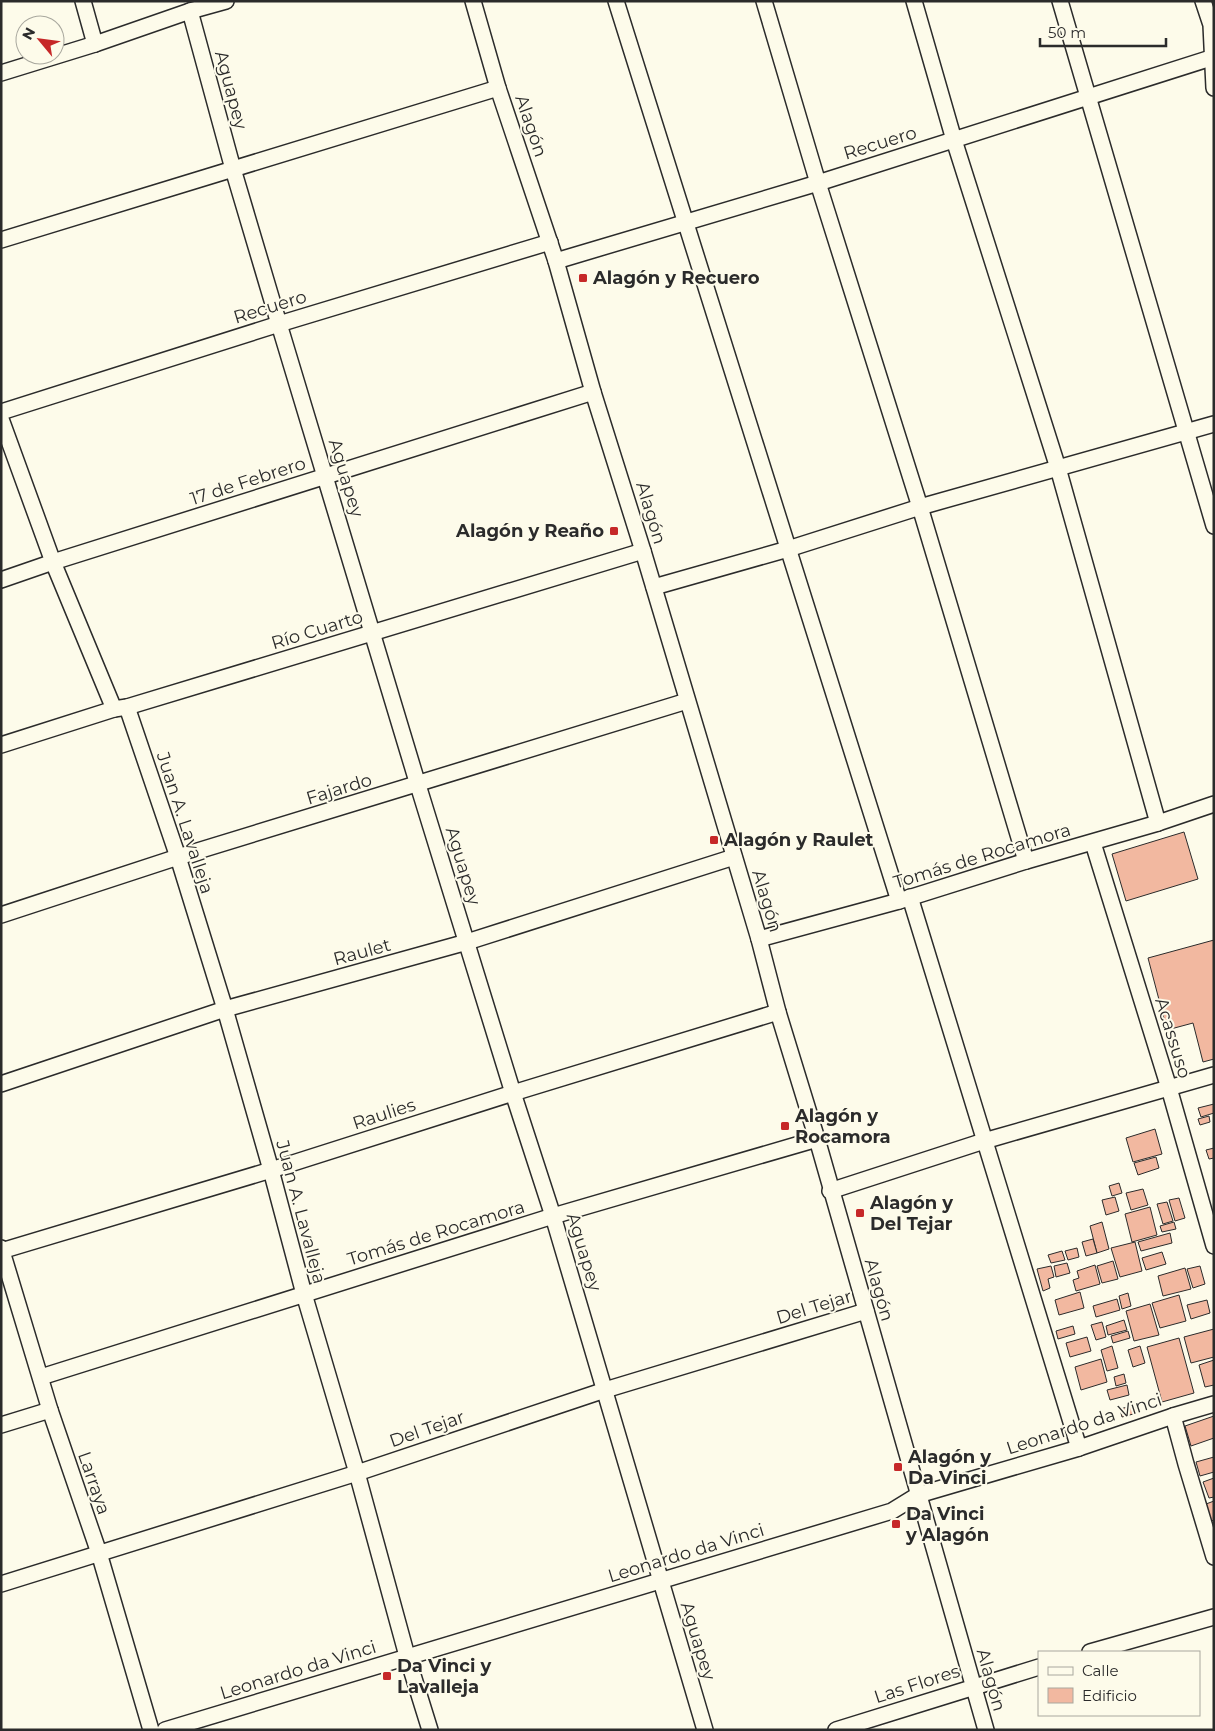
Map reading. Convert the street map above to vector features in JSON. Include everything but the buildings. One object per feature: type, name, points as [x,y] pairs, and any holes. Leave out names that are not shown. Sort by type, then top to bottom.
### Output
[{"type":"street","points":[[83,1],[95,44]]},
{"type":"street","points":[[1,73],[226,1]]},
{"type":"street","name":"Alagón","points":[[473,1],[498,88],[556,261],[593,392],[654,587],[759,939],[778,1012],[817,1138],[830,1191],[986,1730]]},
{"type":"street","points":[[616,1],[687,222],[788,549],[984,1141],[1079,1448]]},
{"type":"street","points":[[764,1],[1026,860]]},
{"type":"street","points":[[914,1],[954,140],[1058,468],[1158,823]]},
{"type":"street","points":[[1060,1],[1214,526]]},
{"type":"street","points":[[1203,1],[1211,25],[1214,88]]},
{"type":"street","name":"Aguapey","points":[[190,11],[279,324],[418,785],[513,1092],[554,1216],[705,1730]]},
{"type":"street","name":"Recuero","points":[[556,261],[818,183],[1213,57]]},
{"type":"street","points":[[1,240],[498,88]]},
{"type":"street","name":"Recuero","points":[[1,412],[279,324],[550,242]]},
{"type":"street","name":"17 de Febrero","points":[[1,580],[593,392]]},
{"type":"street","name":"Juan A. Lavalleja","points":[[1,419],[53,562],[121,708],[178,858],[272,1170],[304,1294],[357,1473],[407,1656],[430,1730]]},
{"type":"street","points":[[654,587],[788,549],[920,508],[1214,424]]},
{"type":"street","name":"Río Cuarto","points":[[1,745],[643,551]]},
{"type":"street","name":"Fajardo","points":[[1,915],[178,858],[687,701]]},
{"type":"street","name":"Tomás de Rocamora","points":[[759,939],[904,899],[1026,860],[1093,843],[1214,804]]},
{"type":"street","name":"Acassuso","points":[[1093,843],[1169,1088],[1214,1246]]},
{"type":"street","name":"Raulet","points":[[1,1084],[225,1009],[467,942],[734,857]]},
{"type":"street","name":"Raulies","points":[[2,1250],[272,1170],[513,1092],[778,1012]]},
{"type":"street","points":[[830,1191],[984,1141],[1214,1075]]},
{"type":"street","name":"Tomás de Rocamora","points":[[40,1377],[554,1216],[817,1138]]},
{"type":"street","name":"Larraya","points":[[2,1250],[50,1410],[98,1553],[151,1730]]},
{"type":"street","name":"Del Tejar","points":[[1,1584],[357,1473],[605,1390],[866,1311]]},
{"type":"street","name":"Leonardo da Vinci","points":[[165,1730],[892,1511],[918,1495],[1079,1448],[1214,1404]]},
{"type":"street","points":[[1,1425],[50,1410]]},
{"type":"street","points":[[1173,1416],[1214,1557]]},
{"type":"street","points":[[1093,1651],[1214,1616]]},
{"type":"street","name":"Las Flores","points":[[836,1730],[1038,1667]]},
{"type":"place","name":"Alagón y Recuero","points":[[583,278]]},
{"type":"place","name":"Alagón y Reaño","points":[[614,531]]},
{"type":"place","name":"Alagón y Raulet","points":[[714,840]]},
{"type":"place","name":"Alagón y Rocamora","points":[[785,1126]]},
{"type":"place","name":"Alagón y Del Tejar","points":[[860,1213]]},
{"type":"place","name":"Alagón y Da Vinci","points":[[898,1467]]},
{"type":"place","name":"Da Vinci y Alagón","points":[[896,1524]]},
{"type":"place","name":"Da Vinci y Lavalleja","points":[[387,1676]]}]
